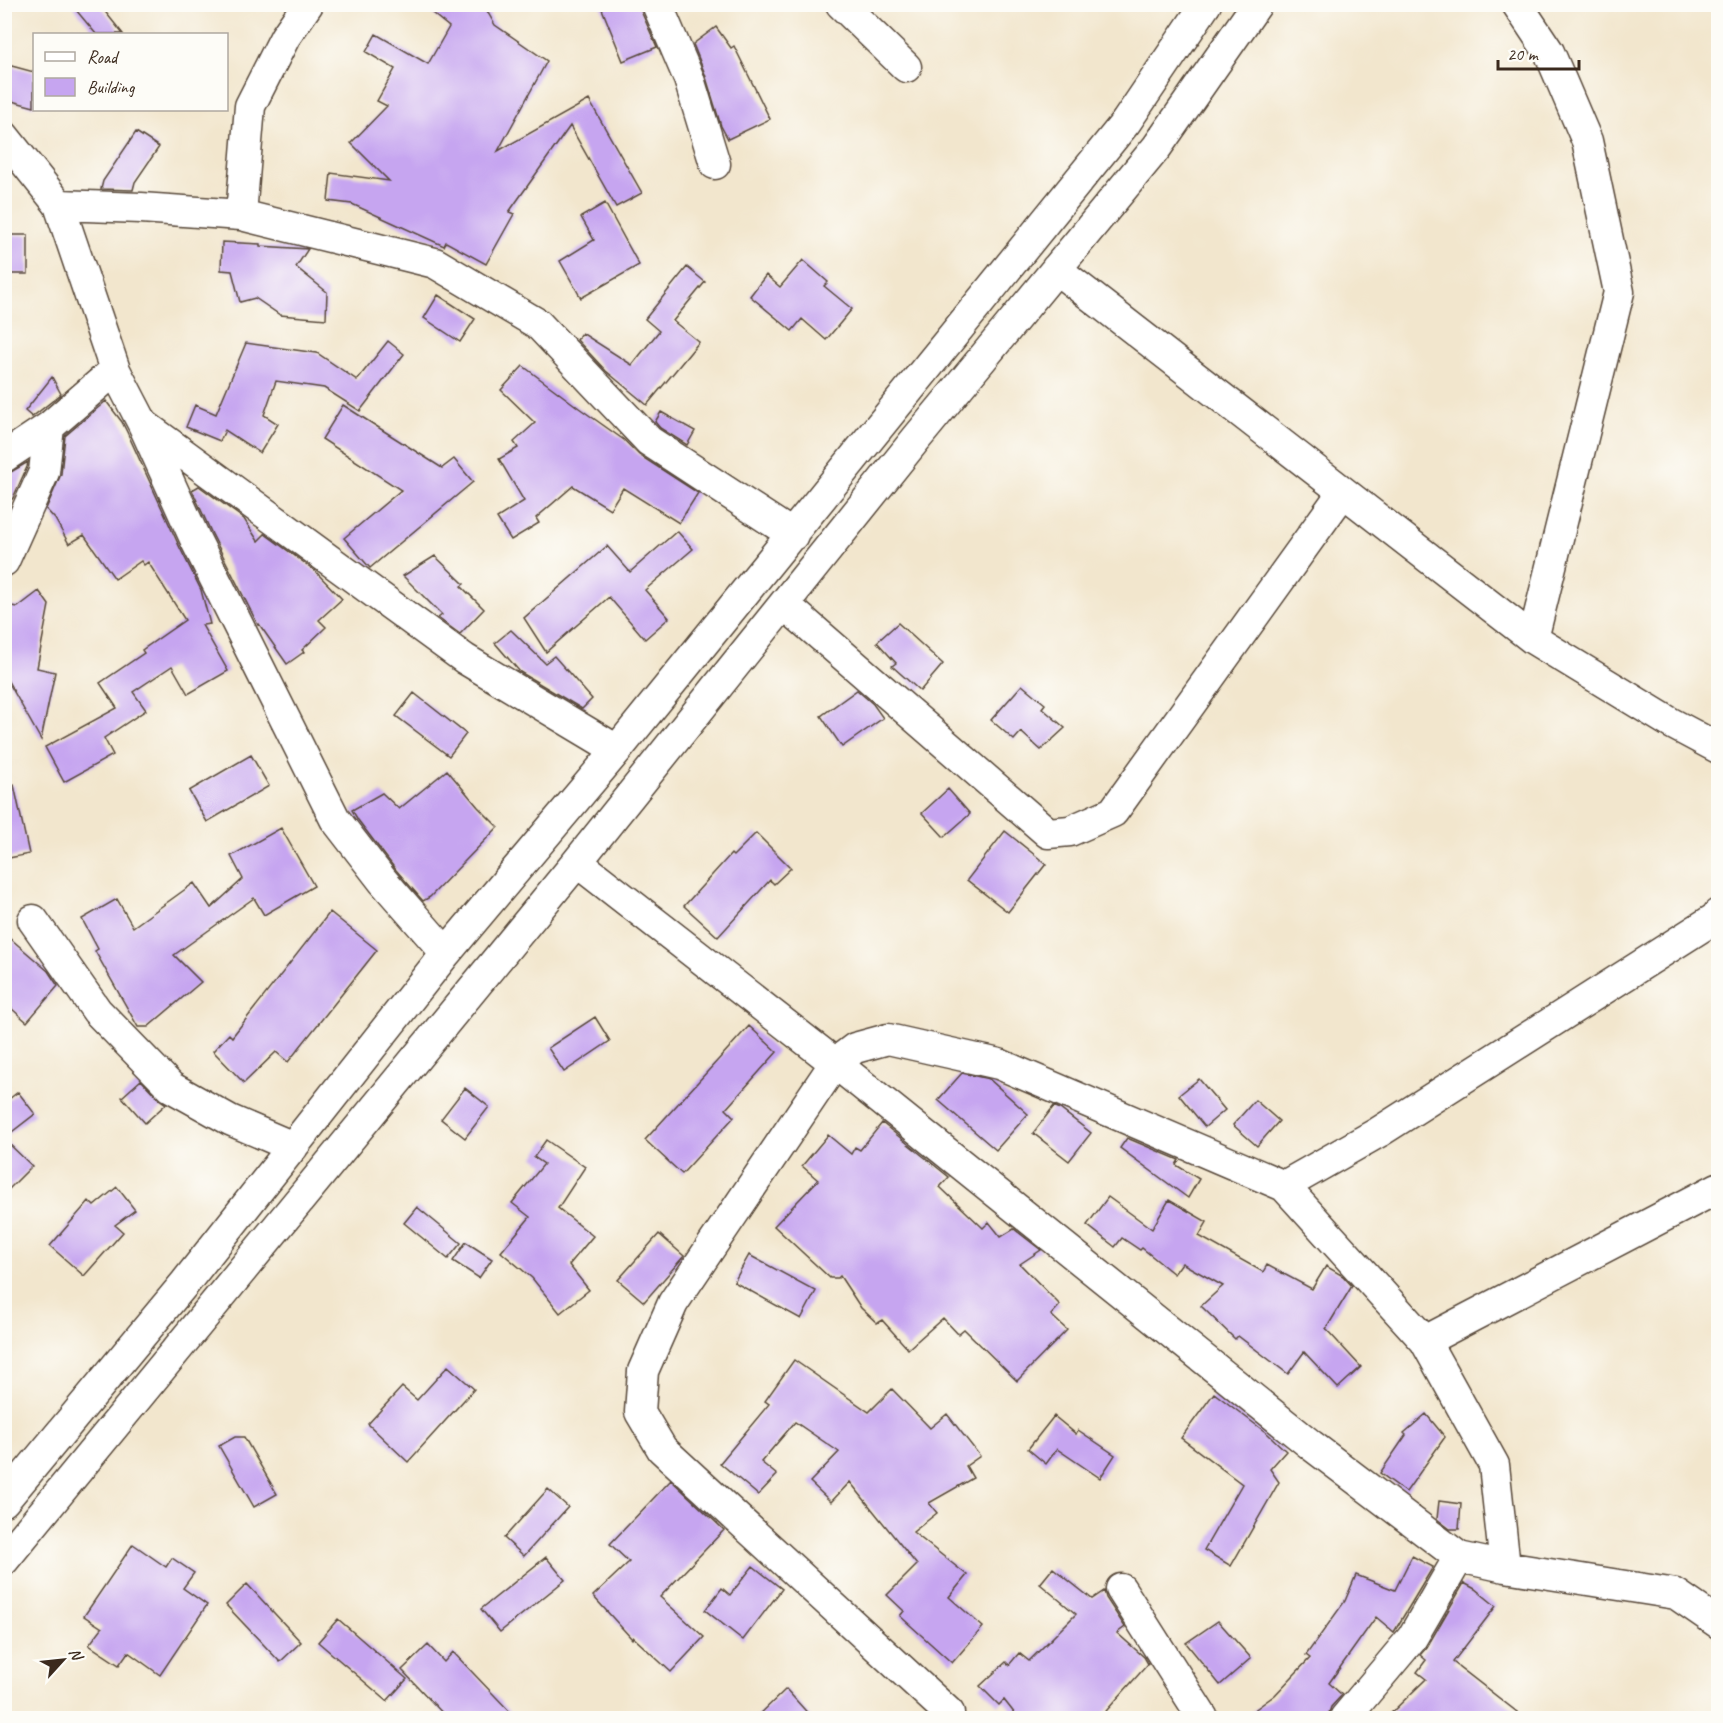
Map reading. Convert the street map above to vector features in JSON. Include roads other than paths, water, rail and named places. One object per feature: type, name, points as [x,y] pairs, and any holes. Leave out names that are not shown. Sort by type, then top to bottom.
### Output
[{"type":"street","points":[[241,215],[250,106],[285,37],[308,4]]},
{"type":"street","points":[[657,4],[689,79],[715,164]]},
{"type":"street","points":[[841,4],[906,67]]},
{"type":"street","points":[[4,1501],[185,1283],[446,954],[793,535],[1126,122],[1206,4]]},
{"type":"street","points":[[4,1560],[578,862],[916,440],[1157,147],[1257,4]]},
{"type":"street","points":[[1516,4],[1549,52],[1587,141],[1619,292],[1533,639]]},
{"type":"street","points":[[4,136],[59,205],[115,370],[143,424],[196,541],[335,819],[446,954]]},
{"type":"street","points":[[59,205],[241,215],[435,263],[538,324],[649,441],[793,535]]},
{"type":"street","points":[[1056,269],[1533,639],[1671,723],[1719,748]]},
{"type":"street","points":[[4,458],[49,427],[115,370]]},
{"type":"street","points":[[143,424],[465,659],[617,750]]},
{"type":"street","points":[[4,561],[44,472],[49,427]]},
{"type":"street","points":[[784,604],[1048,833],[1070,831],[1113,812],[1343,492]]},
{"type":"street","points":[[578,862],[835,1063],[1311,1445],[1459,1557],[1506,1567],[1676,1594],[1719,1623]]},
{"type":"street","points":[[1284,1186],[1379,1132],[1719,914]]},
{"type":"street","points":[[33,920],[96,1011],[171,1087],[230,1120],[293,1147]]},
{"type":"street","points":[[949,1713],[662,1449],[640,1412],[643,1371],[673,1303],[835,1063],[855,1048],[888,1039],[999,1064],[1284,1186],[1425,1341],[1494,1465],[1506,1567]]},
{"type":"street","points":[[1425,1341],[1719,1188]]},
{"type":"street","points":[[1346,1719],[1412,1638],[1459,1557]]},
{"type":"street","points":[[1121,1589],[1203,1719]]}]
